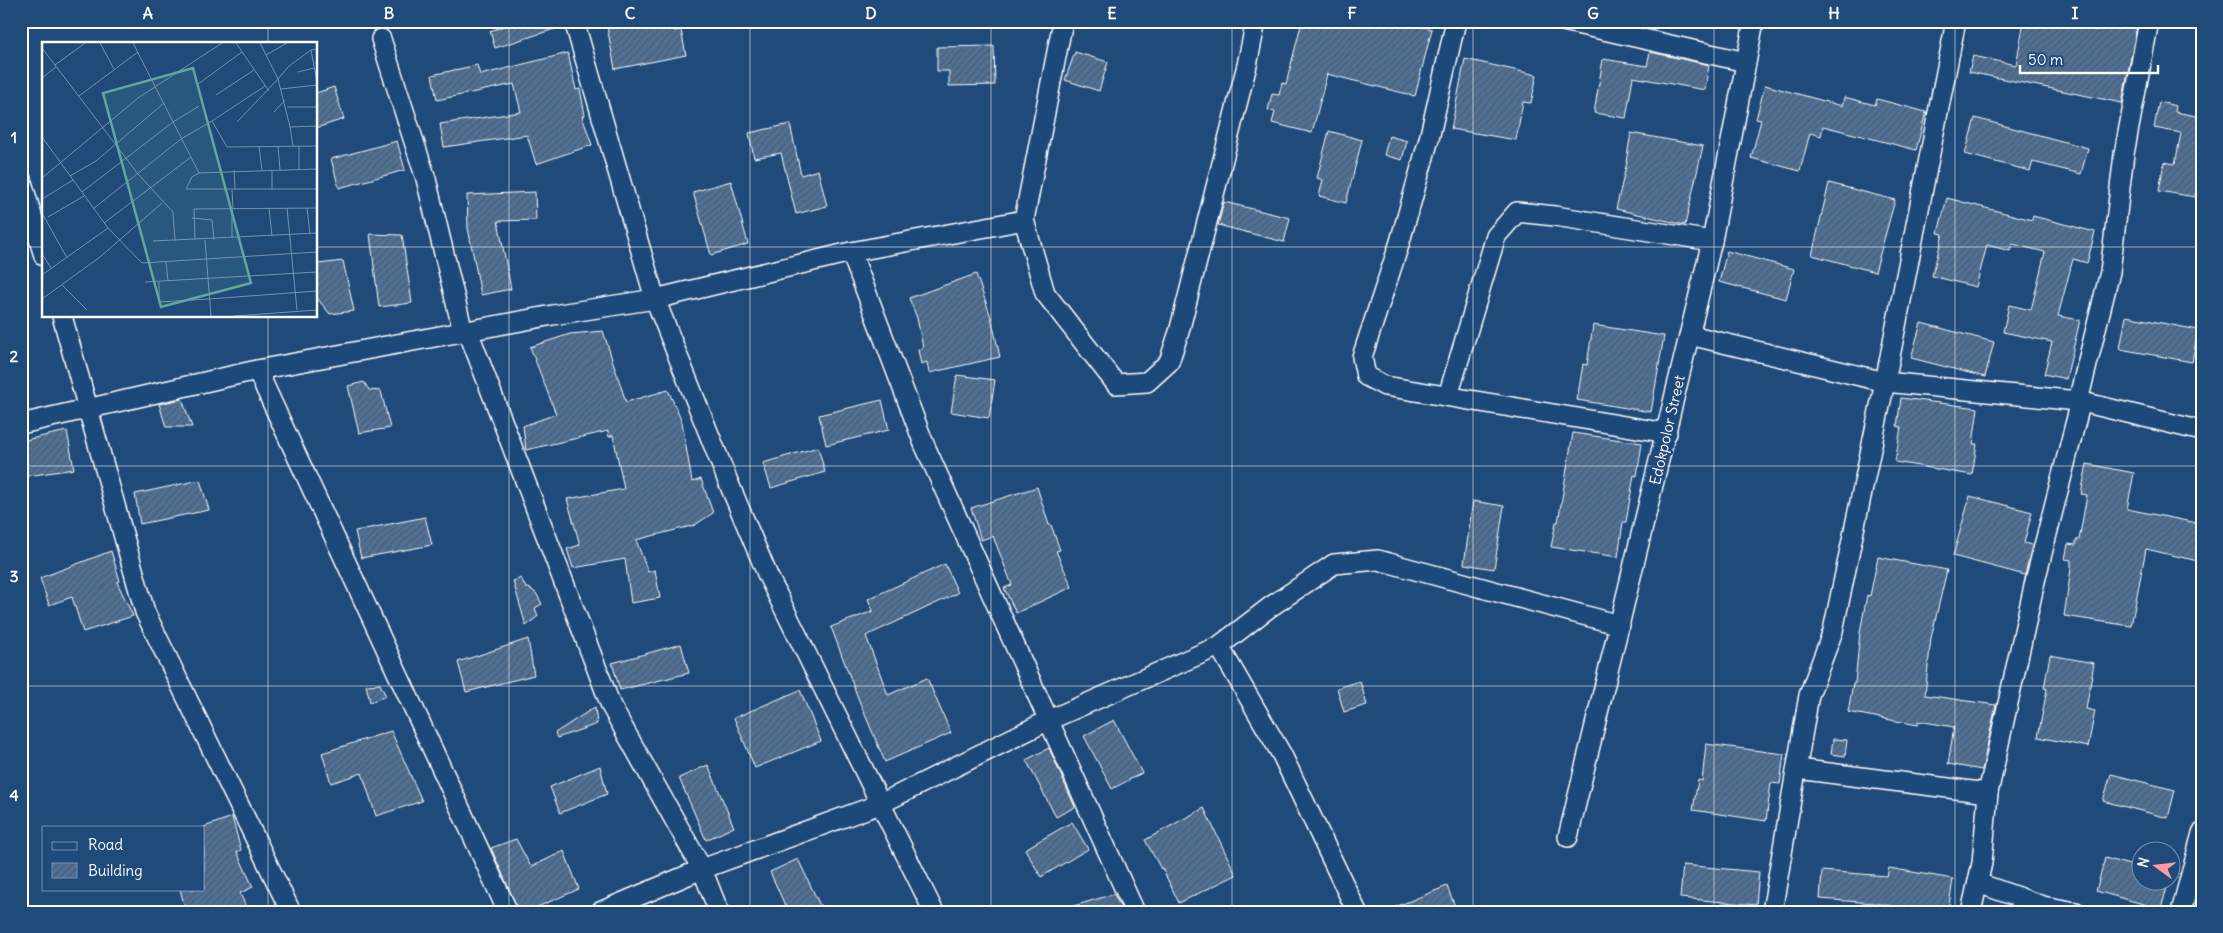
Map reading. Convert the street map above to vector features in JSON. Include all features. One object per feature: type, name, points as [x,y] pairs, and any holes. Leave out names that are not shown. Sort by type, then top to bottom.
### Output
[{"type":"street","points":[[574,21],[655,299],[768,576],[934,912]]},
{"type":"street","points":[[1063,21],[1024,220],[1045,293],[1116,384],[1148,382],[1169,362],[1180,332],[1247,65],[1256,21]]},
{"type":"street","points":[[1456,21],[1430,140],[1362,357],[1366,376],[1386,386],[1667,433]]},
{"type":"street","points":[[1563,21],[1746,62]]},
{"type":"street","name":"Edokpolor Street","points":[[1568,837],[1712,241],[1754,21]]},
{"type":"street","points":[[1772,912],[1809,695],[1833,631],[1885,382],[1956,21]]},
{"type":"street","points":[[1971,912],[1982,862],[1988,793],[2036,577],[2110,272],[2124,154],[2148,21]]},
{"type":"street","points":[[381,39],[426,179],[465,332],[611,706],[702,869],[719,912]]},
{"type":"street","points":[[21,179],[42,249]]},
{"type":"street","points":[[1448,396],[1496,236],[1517,212],[1555,216],[1712,241]]},
{"type":"street","points":[[21,424],[256,370],[655,299],[851,252],[1024,220]]},
{"type":"street","points":[[851,252],[924,444],[1135,912]]},
{"type":"street","points":[[63,318],[145,612],[291,912]]},
{"type":"street","points":[[1690,336],[1885,382],[2078,401],[2202,431]]},
{"type":"street","points":[[256,370],[508,912]]},
{"type":"street","points":[[600,912],[702,869],[880,804],[1049,720],[1219,646],[1270,607],[1334,564],[1378,560],[1620,625]]},
{"type":"street","points":[[1219,646],[1282,755],[1357,912]]},
{"type":"street","points":[[1797,769],[1988,793]]},
{"type":"street","points":[[2181,912],[2202,833]]},
{"type":"street","points":[[1978,882],[2043,906],[2076,912]]},
{"type":"building","points":[[519,21],[563,21],[564,26],[495,48],[490,31]]},
{"type":"building","points":[[606,21],[672,21],[674,31],[681,30],[686,55],[615,69]]},
{"type":"building","points":[[1302,21],[1402,21],[1432,29],[1415,96],[1327,74],[1312,133],[1272,123],[1275,112],[1268,110],[1272,94],[1279,95],[1282,83],[1286,84]]},
{"type":"building","points":[[2024,21],[2049,21],[2096,30],[2098,21],[2138,21],[2122,103],[1969,72],[1973,56],[2016,65]]},
{"type":"building","points":[[994,46],[995,85],[949,86],[949,71],[937,71],[937,47]]},
{"type":"building","points":[[1075,52],[1108,62],[1099,91],[1065,80]]},
{"type":"building","points":[[1650,52],[1709,65],[1705,90],[1633,77],[1626,118],[1594,113],[1603,59],[1647,66]]},
{"type":"building","points":[[568,53],[576,90],[580,89],[585,115],[582,116],[592,145],[536,164],[527,135],[444,147],[440,124],[521,112],[514,84],[437,100],[432,75],[477,65],[480,75]]},
{"type":"building","points":[[1465,59],[1537,75],[1531,103],[1523,102],[1516,140],[1451,129]]},
{"type":"building","points":[[1765,85],[1842,106],[1844,97],[1875,105],[1877,99],[1926,112],[1916,150],[1823,126],[1821,136],[1810,133],[1800,171],[1751,158],[1761,120],[1756,119]]},
{"type":"building","points":[[334,87],[344,119],[318,127],[318,92]]},
{"type":"building","points":[[2159,102],[2176,106],[2175,112],[2202,117],[2202,160],[2195,197],[2159,191],[2164,162],[2175,164],[2181,133],[2154,128]]},
{"type":"building","points":[[1975,118],[2088,148],[2081,174],[2033,162],[2030,171],[1965,154]]},
{"type":"building","points":[[790,124],[801,175],[818,170],[827,206],[796,214],[781,153],[754,158],[749,133]]},
{"type":"building","points":[[1329,131],[1362,140],[1346,203],[1319,196],[1323,180],[1317,178]]},
{"type":"building","points":[[1631,133],[1703,146],[1685,225],[1616,209],[1627,162]]},
{"type":"building","points":[[1389,136],[1407,141],[1402,160],[1384,155]]},
{"type":"building","points":[[397,141],[405,170],[339,188],[331,159]]},
{"type":"building","points":[[731,181],[748,244],[711,255],[693,192]]},
{"type":"building","points":[[1829,183],[1895,200],[1875,272],[1812,255]]},
{"type":"building","points":[[535,192],[536,220],[498,221],[511,289],[481,295],[468,228],[467,195]]},
{"type":"building","points":[[1947,198],[2032,220],[2033,216],[2095,232],[2087,263],[2073,259],[2058,316],[2080,320],[2066,379],[2044,374],[2052,342],[2003,332],[2009,305],[2031,310],[2045,252],[2012,244],[2010,251],[1987,245],[1976,287],[1932,276],[1943,234],[1938,233]]},
{"type":"building","points":[[1224,202],[1290,218],[1284,242],[1218,225]]},
{"type":"building","points":[[370,234],[402,235],[412,303],[379,307]]},
{"type":"building","points":[[1727,251],[1794,269],[1786,299],[1719,282]]},
{"type":"building","points":[[343,261],[354,311],[330,314],[318,299],[318,264]]},
{"type":"building","points":[[976,274],[991,317],[1000,357],[929,373],[927,362],[921,364],[918,350],[923,348],[917,318],[909,298]]},
{"type":"building","points":[[2126,316],[2198,330],[2192,362],[2120,349]]},
{"type":"building","points":[[1921,323],[1994,342],[1985,377],[1911,358]]},
{"type":"building","points":[[1593,325],[1664,336],[1651,412],[1577,400],[1583,364],[1587,365]]},
{"type":"building","points":[[603,331],[626,402],[668,390],[682,422],[692,482],[701,479],[713,513],[695,525],[636,540],[648,572],[655,570],[660,598],[631,603],[625,559],[573,568],[567,549],[580,545],[567,499],[624,489],[613,435],[609,437],[608,431],[526,450],[523,426],[556,414],[530,347],[570,334]]},
{"type":"building","points":[[957,375],[995,380],[989,418],[951,412]]},
{"type":"building","points":[[364,382],[369,390],[381,391],[390,428],[359,433],[348,386]]},
{"type":"building","points":[[1901,398],[1978,408],[1973,444],[1977,444],[1972,475],[1895,462],[1901,427],[1897,426]]},
{"type":"building","points":[[182,399],[192,427],[166,427],[159,404]]},
{"type":"building","points":[[882,400],[889,430],[826,445],[819,415]]},
{"type":"building","points":[[67,431],[74,469],[21,477],[21,441]]},
{"type":"building","points":[[1573,433],[1642,443],[1637,476],[1634,475],[1626,522],[1623,522],[1618,557],[1551,547],[1556,522],[1558,522]]},
{"type":"building","points":[[818,447],[825,472],[771,488],[763,463]]},
{"type":"building","points":[[2087,464],[2134,473],[2127,509],[2202,524],[2202,562],[2146,549],[2131,626],[2064,616],[2071,569],[2071,560],[2065,559],[2068,544],[2076,545],[2076,540],[2079,540],[2087,495],[2081,494]]},
{"type":"building","points":[[200,480],[209,510],[140,524],[135,494]]},
{"type":"building","points":[[1037,487],[1049,525],[1051,525],[1060,550],[1056,551],[1072,587],[1016,613],[1004,588],[1012,585],[993,536],[981,540],[971,508]]},
{"type":"building","points":[[1970,496],[2032,512],[2024,543],[2032,545],[2025,575],[1953,556]]},
{"type":"building","points":[[1473,501],[1504,506],[1494,569],[1464,564]]},
{"type":"building","points":[[425,517],[432,545],[361,558],[355,531]]},
{"type":"building","points":[[111,551],[120,581],[117,582],[133,616],[83,632],[72,597],[49,605],[40,578]]},
{"type":"building","points":[[1878,557],[1947,570],[1931,638],[1925,695],[1996,705],[1982,770],[1948,764],[1954,727],[1918,721],[1918,725],[1848,712],[1853,683],[1855,683],[1860,632],[1867,595],[1870,596]]},
{"type":"building","points":[[945,564],[958,593],[866,636],[888,695],[927,678],[951,733],[885,762],[831,627],[873,611],[868,599]]},
{"type":"building","points":[[521,578],[526,588],[536,593],[542,604],[535,608],[538,616],[526,626],[513,581]]},
{"type":"building","points":[[528,639],[534,675],[466,692],[458,662]]},
{"type":"building","points":[[681,644],[689,673],[620,690],[612,663]]},
{"type":"building","points":[[2050,655],[2094,663],[2086,709],[2095,711],[2088,747],[2038,737],[2047,689],[2044,688]]},
{"type":"building","points":[[1360,681],[1367,705],[1344,712],[1337,688]]},
{"type":"building","points":[[380,684],[386,696],[370,702],[366,685]]},
{"type":"building","points":[[800,690],[821,741],[755,768],[734,718]]},
{"type":"building","points":[[595,707],[597,724],[557,738],[555,733]]},
{"type":"building","points":[[1114,720],[1142,773],[1112,789],[1084,736]]},
{"type":"building","points":[[391,731],[422,801],[376,816],[362,773],[331,783],[322,753]]},
{"type":"building","points":[[1833,739],[1847,740],[1845,756],[1831,754]]},
{"type":"building","points":[[1706,744],[1784,754],[1780,784],[1771,783],[1766,821],[1693,810],[1698,780],[1702,781]]},
{"type":"building","points":[[1049,748],[1075,807],[1056,817],[1026,760]]},
{"type":"building","points":[[708,765],[734,827],[706,840],[679,778]]},
{"type":"building","points":[[600,766],[607,794],[560,813],[550,787]]},
{"type":"building","points":[[2111,774],[2175,790],[2168,818],[2103,801]]},
{"type":"building","points":[[1204,808],[1236,875],[1179,903],[1162,868],[1145,840]]},
{"type":"building","points":[[232,817],[241,850],[237,852],[253,887],[240,893],[248,912],[186,912],[180,890],[205,890],[205,827]]},
{"type":"building","points":[[1072,822],[1088,849],[1041,877],[1025,849]]},
{"type":"building","points":[[516,839],[531,867],[564,851],[579,889],[526,912],[519,912],[491,848]]},
{"type":"building","points":[[2105,858],[2130,865],[2130,890],[2166,890],[2161,909],[2096,891]]},
{"type":"building","points":[[798,859],[823,912],[788,912],[770,872]]},
{"type":"building","points":[[1683,865],[1759,872],[1756,905],[1680,898]]},
{"type":"building","points":[[1889,868],[1953,879],[1948,912],[1924,912],[1874,903],[1820,899],[1822,871],[1887,876]]},
{"type":"building","points":[[1447,886],[1457,912],[1385,912],[1385,911]]},
{"type":"building","points":[[1114,894],[1123,912],[1067,912],[1067,908]]}]
